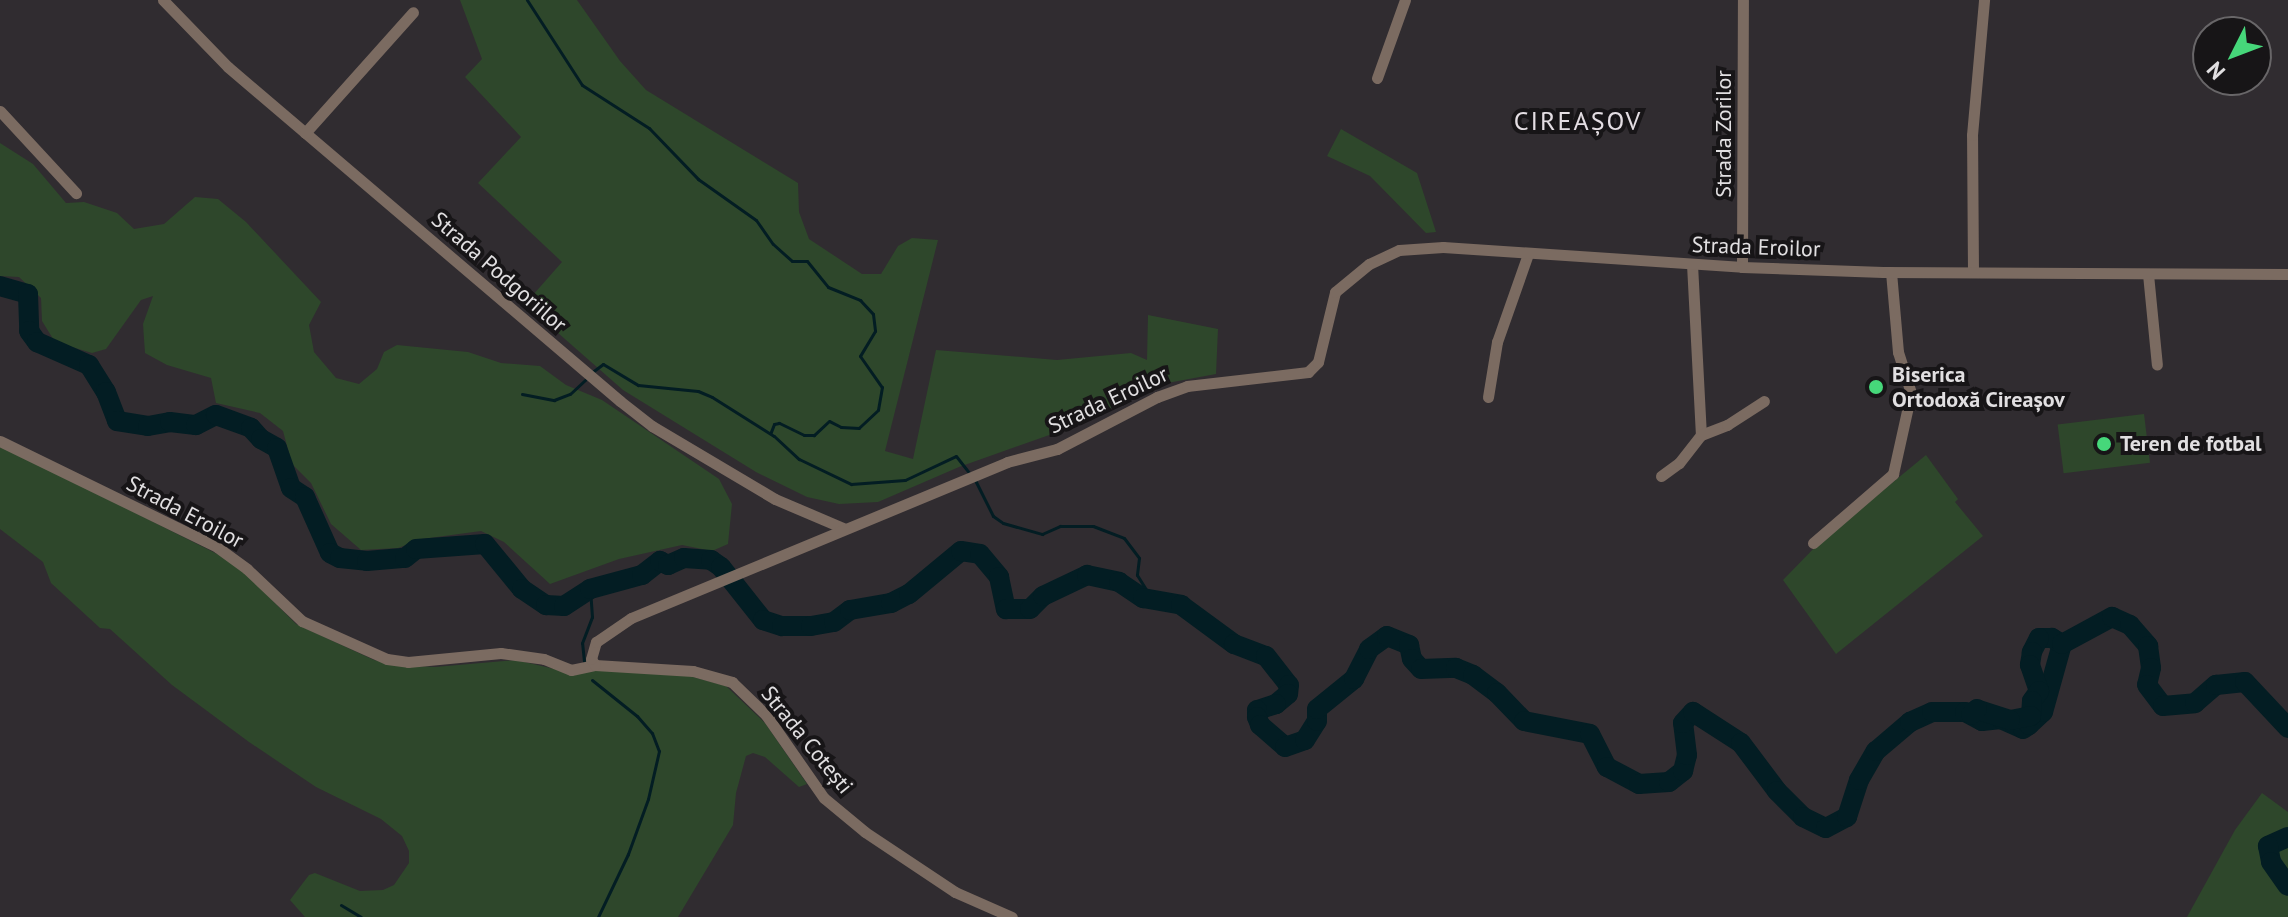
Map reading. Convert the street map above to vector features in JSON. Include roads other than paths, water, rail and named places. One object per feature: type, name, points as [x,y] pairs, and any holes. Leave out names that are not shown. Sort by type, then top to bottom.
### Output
[{"type":"street","name":"Strada Podgoriilor","points":[[163,0],[228,67],[592,379],[652,426],[775,499],[843,528]]},
{"type":"street","points":[[1377,78],[1405,0]]},
{"type":"street","name":"Strada Zorilor","points":[[1742,267],[1743,0]]},
{"type":"street","points":[[1973,272],[1972,135],[1984,0]]},
{"type":"street","points":[[305,133],[413,12]]},
{"type":"street","points":[[0,111],[76,193]]},
{"type":"street","name":"Strada Eroilor","points":[[0,441],[217,547],[247,569],[302,621],[387,659],[408,662],[501,653],[544,659],[571,670],[595,665],[591,659],[596,642],[631,618],[979,473],[1057,449],[1187,386],[1308,372],[1318,362],[1335,292],[1369,264],[1399,250],[1443,247],[1742,267],[1891,272],[2288,274]]},
{"type":"street","points":[[1488,397],[1497,342],[1528,254]]},
{"type":"street","points":[[1692,264],[1701,435]]},
{"type":"street","points":[[1813,543],[1893,474],[1911,393],[1898,352],[1891,272]]},
{"type":"street","points":[[2148,274],[2157,365]]},
{"type":"street","points":[[1661,476],[1679,463],[1701,435],[1727,425],[1764,401]]},
{"type":"street","name":"Strada Cotești","points":[[595,665],[693,671],[732,682],[766,715],[824,798],[865,832],[955,892],[1012,917]]},
{"type":"waterway","points":[[527,0],[582,85],[649,128],[698,179],[756,220],[773,244],[792,261],[807,261],[828,287],[860,300],[873,314],[875,331],[860,356],[882,387],[878,410],[859,428],[841,427],[829,421],[814,435],[804,435],[779,423],[774,424],[771,432]]},
{"type":"waterway","points":[[0,286],[28,294],[29,331],[37,342],[89,365],[106,392],[117,421],[148,426],[170,422],[196,425],[216,415],[251,428],[261,439],[277,448],[291,488],[305,497],[330,553],[340,558],[367,561],[405,558],[416,549],[485,544],[522,589],[546,605],[564,606],[590,589],[642,575],[660,561],[668,565],[684,558],[711,560],[721,567],[763,620],[782,626],[811,626],[834,622],[850,610],[891,603],[909,594],[961,551],[980,554],[999,577],[1006,609],[1030,609],[1043,596],[1087,575],[1119,582],[1143,598],[1181,605],[1234,644],[1266,656],[1289,685],[1288,694],[1276,704],[1257,710],[1257,717],[1260,725],[1285,747],[1305,740],[1317,721],[1317,709],[1354,679],[1369,649],[1387,636],[1409,645],[1412,659],[1421,669],[1456,668],[1473,675],[1497,693],[1524,721],[1590,734],[1607,767],[1639,784],[1669,782],[1683,771],[1687,755],[1683,723],[1693,712],[1741,743],[1777,791],[1803,817],[1826,828],[1847,817],[1859,780],[1876,751],[1910,722],[1932,712],[1965,712],[1982,721],[2001,719],[2023,729],[2029,725],[2043,712],[2062,644],[2052,638],[2039,638],[2032,652],[2030,665],[2039,691],[2032,701],[2031,716],[2010,720],[1977,709],[1971,715]]},
{"type":"waterway","points":[[591,373],[603,364],[638,385],[698,391],[774,436],[799,459],[851,484],[905,480],[956,456],[970,474]]},
{"type":"waterway","points":[[522,394],[554,400],[570,394],[586,379]]},
{"type":"waterway","points":[[975,480],[993,516],[1003,523],[1042,534],[1060,526],[1093,526],[1124,538],[1139,558],[1137,575],[1152,599]]},
{"type":"waterway","points":[[584,661],[582,643],[592,617],[590,589]]},
{"type":"waterway","points":[[2062,644],[2112,617],[2130,625],[2148,646],[2151,668],[2147,685],[2163,706],[2195,703],[2216,685],[2245,682],[2288,728]]},
{"type":"waterway","points":[[592,680],[637,716],[652,733],[659,751],[648,799],[628,854],[598,917]]},
{"type":"waterway","points":[[2288,837],[2268,846],[2271,862],[2288,886]]},
{"type":"waterway","points":[[341,905],[361,917]]},
{"type":"place","name":"Biserica Ortodoxă Cireașov","points":[[1876,387]]},
{"type":"place","name":"Teren de fotbal","points":[[2104,444]]},
{"type":"district","name":"CIREAȘOV","points":[[1578,121]]}]
